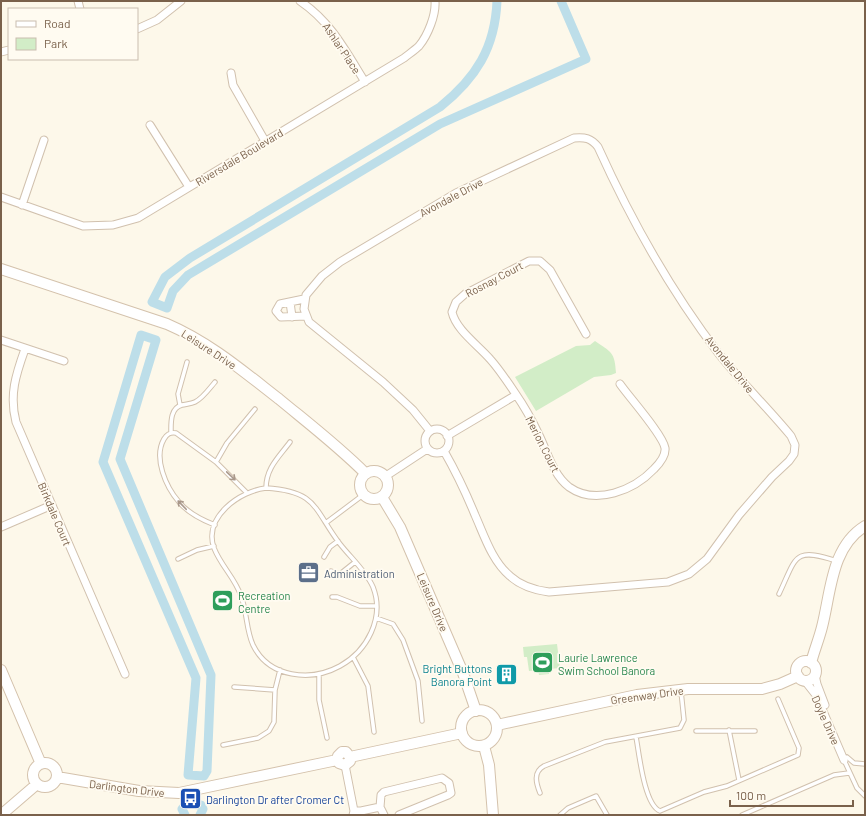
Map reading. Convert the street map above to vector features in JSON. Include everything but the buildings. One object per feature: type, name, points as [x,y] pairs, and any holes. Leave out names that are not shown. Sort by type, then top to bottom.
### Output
[{"type":"street","points":[[138,29],[157,20],[181,1]]},
{"type":"street","name":"Ashlar Place","points":[[300,1],[314,11],[331,28],[365,82]]},
{"type":"street","name":"Riversdale Boulevard","points":[[1,197],[83,226],[113,225],[138,218],[404,58],[419,46],[429,29],[436,7],[435,1]]},
{"type":"street","points":[[231,73],[233,85],[265,141]]},
{"type":"street","points":[[150,125],[189,187]]},
{"type":"street","name":"Avondale Drive","points":[[304,299],[312,287],[335,265],[414,216],[456,193],[574,138],[587,138],[592,140],[598,147],[634,222],[687,309],[719,354],[791,436],[795,445],[794,454],[789,461],[772,477],[739,515],[707,559],[689,574],[668,582],[549,592],[535,590],[522,585],[509,576],[499,565],[459,478],[444,451]]},
{"type":"street","points":[[22,205],[44,140]]},
{"type":"street","name":"Rosnay Court","points":[[516,395],[491,360],[454,319],[454,307],[460,298],[529,261],[540,261],[550,270],[586,334]]},
{"type":"street","name":"Leisure Drive","points":[[1,269],[167,324],[186,333],[234,364],[342,450],[365,473]]},
{"type":"street","points":[[306,316],[281,317],[276,311],[278,305],[304,299],[306,316],[311,324],[398,395],[430,431]]},
{"type":"street","points":[[290,302],[292,317]]},
{"type":"street","points":[[1,340],[64,361]]},
{"type":"street","name":"Birkdale Court","points":[[25,349],[12,393],[13,410],[16,422],[125,674]]},
{"type":"street","name":"Merion Court","points":[[516,395],[539,434],[560,477],[569,487],[580,492],[594,495],[607,494],[621,491],[642,479],[659,464],[665,453],[665,448],[660,437],[620,384]]},
{"type":"street","points":[[447,436],[516,395]]},
{"type":"street","points":[[440,430],[447,436],[449,442],[444,451],[437,454],[427,448],[425,441],[430,431],[440,430]]},
{"type":"street","points":[[386,476],[427,448]]},
{"type":"street","points":[[376,470],[386,476],[388,489],[382,497],[372,500],[363,495],[359,486],[365,473],[376,470]]},
{"type":"street","name":"Leisure Drive","points":[[382,497],[400,527],[464,673],[476,711]]},
{"type":"street","points":[[1,527],[52,505]]},
{"type":"street","points":[[811,663],[822,629],[837,562],[848,541],[865,526]]},
{"type":"street","points":[[805,662],[811,663],[816,669],[815,675],[811,680],[801,679],[797,670],[799,664],[805,662]]},
{"type":"street","points":[[1,670],[41,764]]},
{"type":"street","name":"Doyle Drive","points":[[815,675],[818,688],[846,759]]},
{"type":"street","name":"Doyle Drive","points":[[801,679],[814,691],[846,759]]},
{"type":"street","name":"Greenway Drive","points":[[497,725],[616,698],[681,690],[762,689],[801,679]]},
{"type":"street","points":[[476,711],[490,713],[497,725],[494,738],[484,746],[470,744],[462,733],[464,719],[476,711]]},
{"type":"street","name":"Darlington Drive","points":[[57,777],[139,791],[179,793],[344,761],[462,733]]},
{"type":"street","points":[[484,746],[489,765],[493,815]]},
{"type":"street","points":[[344,761],[353,813],[380,807]]},
{"type":"street","points":[[48,763],[54,767],[57,777],[51,786],[44,787],[37,784],[34,773],[41,764],[48,763]]},
{"type":"street","points":[[384,815],[380,807],[381,794],[388,790],[442,778],[450,783],[451,793],[448,795],[400,815]]},
{"type":"street","points":[[1,815],[37,784]]},
{"type":"lane","points":[[180,405],[178,394],[187,362]]},
{"type":"lane","points":[[171,432],[172,416],[180,405],[193,403],[199,400],[215,382]]},
{"type":"lane","points":[[216,462],[227,443],[255,409]]},
{"type":"lane","points":[[215,525],[194,516],[174,495],[160,462],[160,450],[166,435],[171,432],[176,433],[216,462],[246,492]]},
{"type":"lane","points":[[266,488],[266,478],[270,469],[290,442]]},
{"type":"lane","points":[[266,488],[292,490],[305,497],[316,506],[338,541],[372,586],[376,606],[376,618],[370,637],[353,657],[332,671],[319,675],[292,674],[280,670],[260,657],[253,646],[241,594],[224,569],[214,546],[215,525],[228,506],[246,492],[266,488]]},
{"type":"lane","points":[[327,522],[363,495]]},
{"type":"lane","points":[[324,557],[330,546],[338,541]]},
{"type":"lane","points":[[178,560],[197,550],[214,546]]},
{"type":"lane","points":[[779,594],[794,562],[799,557],[812,554],[837,562]]},
{"type":"lane","points":[[331,571],[340,574],[354,562]]},
{"type":"lane","points":[[332,597],[337,597],[360,606],[376,606]]},
{"type":"lane","points":[[376,618],[393,624],[403,640],[418,681],[422,721]]},
{"type":"lane","points":[[353,657],[368,686],[374,732]]},
{"type":"lane","points":[[223,745],[258,738],[269,731],[274,722],[275,690],[280,670]]},
{"type":"lane","points":[[319,675],[319,700],[327,738]]},
{"type":"lane","points":[[234,687],[275,690]]},
{"type":"lane","points":[[540,793],[536,777],[538,770],[542,767],[600,743],[675,730],[682,726],[684,720],[681,690]]},
{"type":"lane","points":[[636,737],[645,785],[658,811],[739,780],[799,754],[800,748],[778,699]]},
{"type":"lane","points":[[729,730],[739,780]]},
{"type":"lane","points":[[696,731],[755,731]]},
{"type":"lane","points":[[846,759],[854,763],[865,764]]},
{"type":"lane","points":[[846,759],[850,773],[857,788],[865,796]]},
{"type":"lane","points":[[742,815],[834,776],[850,773]]},
{"type":"lane","points":[[560,815],[568,808],[596,796],[606,815]]},
{"type":"green space","points":[[595,341],[611,353],[615,361],[616,373],[594,377],[536,411],[515,377],[576,346],[590,345]]},
{"type":"green space","name":"Laurie Lawrence Swim School Banora","points":[[557,644],[560,668],[549,669],[549,674],[539,675],[538,670],[529,671],[527,657],[524,657],[523,647]]},
{"type":"waterway","points":[[497,1],[495,18],[488,48],[473,73],[453,96],[440,107],[190,258],[165,277],[152,302],[167,308],[173,291],[188,275],[440,124],[586,59],[561,1]]},
{"type":"waterway","points":[[141,335],[156,340],[120,459],[211,675],[207,771],[204,776],[188,775],[196,678],[103,462],[141,335]]},
{"type":"waterway","points":[[185,815],[182,809],[186,804],[201,805],[203,809],[200,815]]},
{"type":"place","name":"Administration","points":[[308,573]]},
{"type":"place","name":"Recreation Centre","points":[[222,601]]},
{"type":"place","name":"Laurie Lawrence Swim School Banora","points":[[543,663]]},
{"type":"place","name":"Bright Buttons Banora Point","points":[[507,674]]},
{"type":"place","name":"Darlington Dr after Cromer Ct","points":[[191,799]]}]
